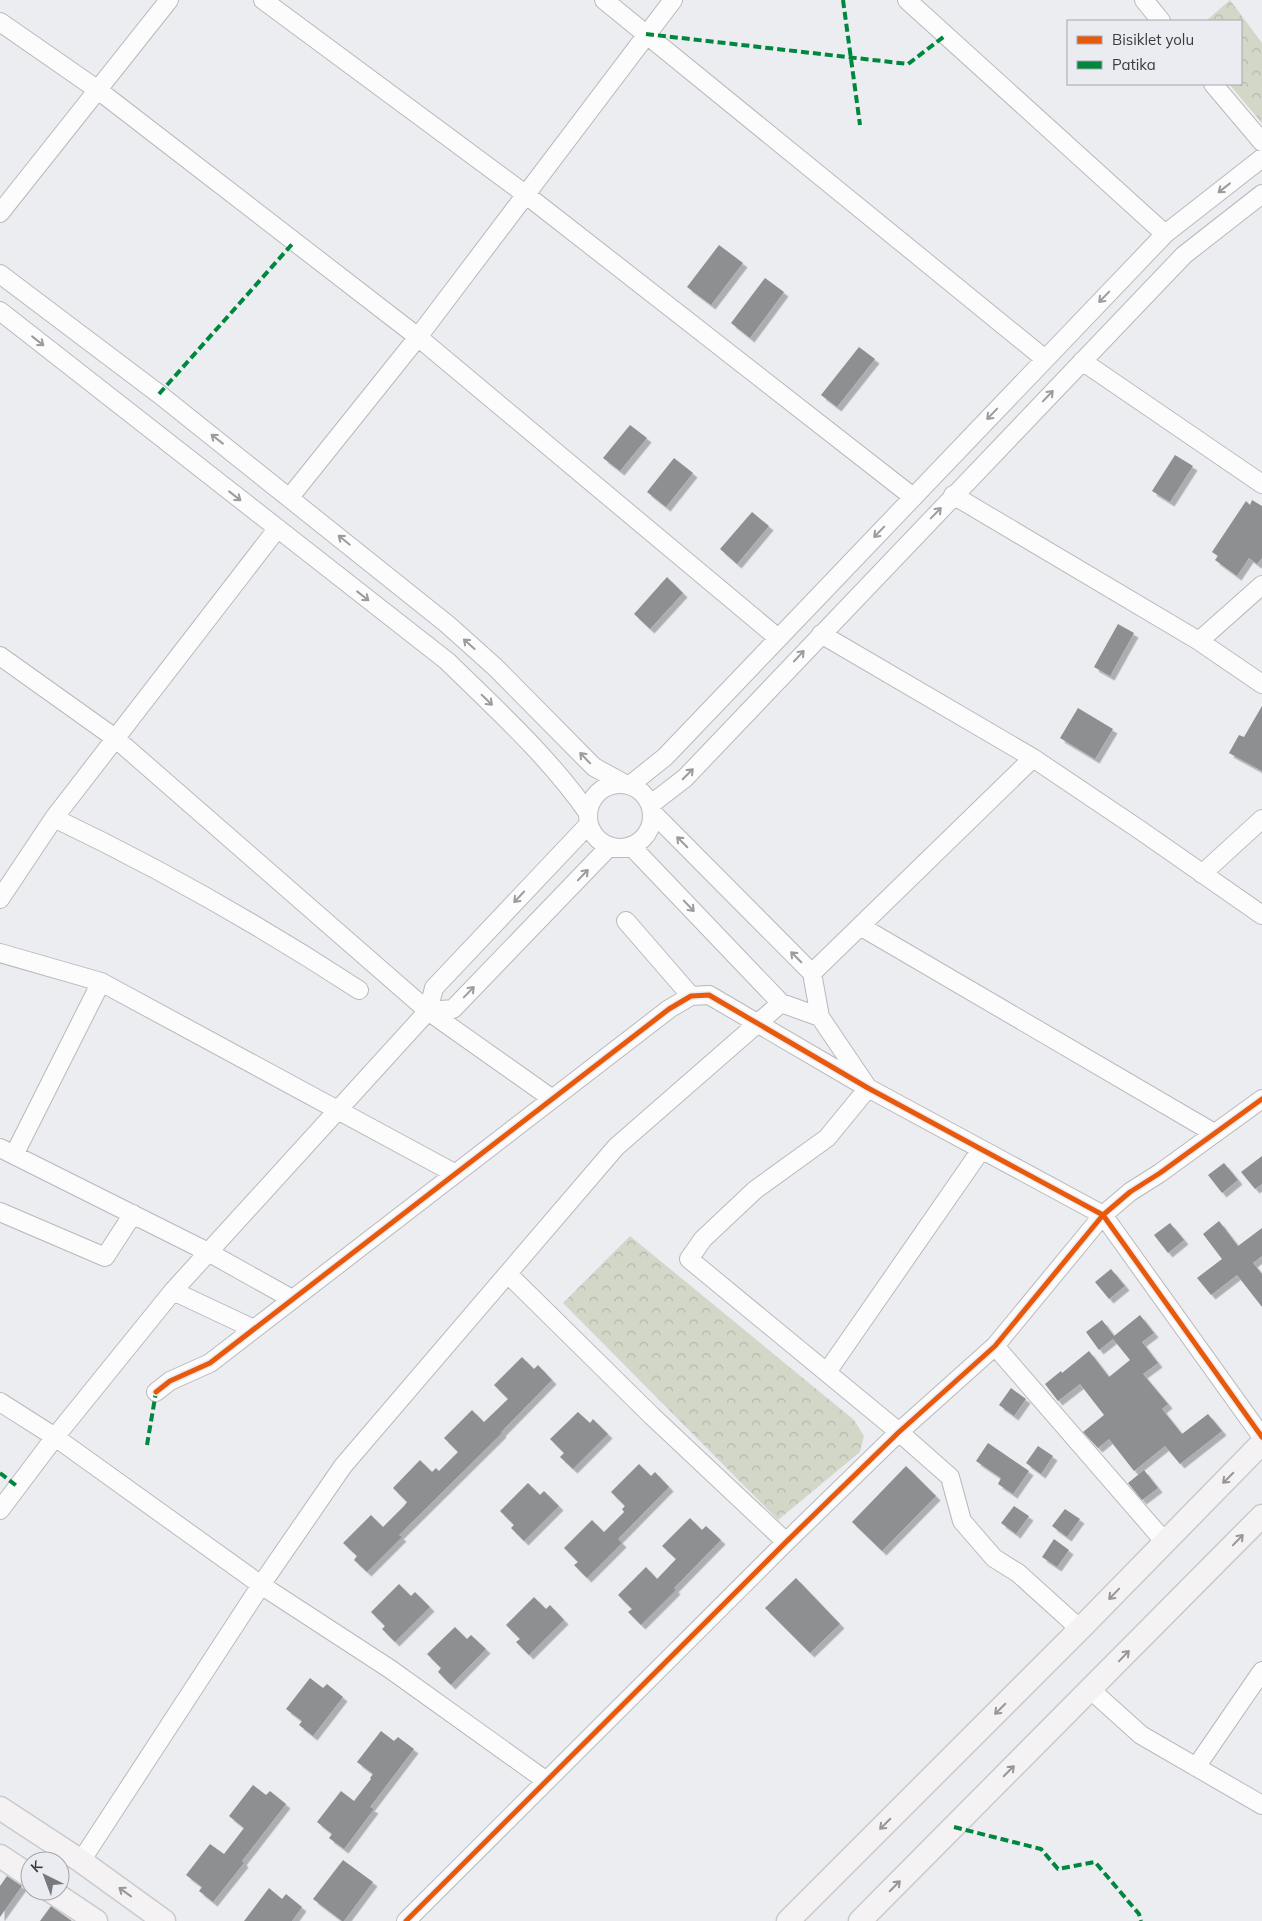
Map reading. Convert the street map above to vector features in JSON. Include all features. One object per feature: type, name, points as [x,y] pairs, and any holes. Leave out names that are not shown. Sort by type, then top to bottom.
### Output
[{"type":"main road","points":[[788,1921],[1080,1629],[1164,1541],[1262,1443]]},
{"type":"main road","points":[[860,1921],[1260,1521]]},
{"type":"main road","points":[[0,1808],[80,1861],[164,1921]]},
{"type":"main road","points":[[0,1856],[20,1869]]},
{"type":"main road","points":[[67,1901],[96,1921]]},
{"type":"street","points":[[0,213],[169,0]]},
{"type":"street","points":[[263,0],[525,194],[912,497]]},
{"type":"street","points":[[604,0],[1045,359]]},
{"type":"street","points":[[290,497],[418,337],[672,0]]},
{"type":"street","points":[[907,0],[1165,234]]},
{"type":"street","points":[[1144,0],[1160,20]]},
{"type":"street","points":[[0,22],[98,90],[418,337],[778,638]]},
{"type":"street","points":[[1214,85],[1262,142]]},
{"type":"street","points":[[0,1510],[55,1437],[173,1291],[428,1011],[434,988],[588,818],[590,803],[596,794],[605,787],[615,784],[628,784],[665,757],[1165,234],[1262,158]]},
{"type":"street","points":[[0,311],[447,661],[506,718],[574,793],[588,818],[593,834],[600,842],[621,848],[631,846],[640,841],[647,833],[651,823],[651,808],[685,778],[820,634],[1184,255],[1262,194]]},
{"type":"street","points":[[0,274],[159,394],[447,624],[482,655],[594,767],[644,793],[651,808],[812,973],[820,1017],[868,1088]]},
{"type":"street","points":[[1082,361],[1262,484]]},
{"type":"street","points":[[953,495],[1199,641],[1262,684]]},
{"type":"street","points":[[0,899],[54,818],[276,529]]},
{"type":"street","points":[[1199,641],[1262,585]]},
{"type":"street","points":[[820,634],[1032,758],[1262,915]]},
{"type":"street","points":[[0,656],[115,738],[428,1011],[551,1098]]},
{"type":"street","points":[[812,973],[1032,758]]},
{"type":"street","points":[[54,818],[113,846],[284,941],[359,990]]},
{"type":"street","points":[[1202,874],[1262,819]]},
{"type":"street","points":[[428,1011],[453,1009],[610,846]]},
{"type":"street","points":[[631,846],[781,1003],[820,1017]]},
{"type":"street","points":[[626,921],[691,996]]},
{"type":"street","points":[[860,926],[1214,1133]]},
{"type":"street","points":[[0,953],[101,982],[454,1173]]},
{"type":"street","points":[[101,982],[7,1151],[208,1252],[292,1299]]},
{"type":"street","points":[[156,1392],[170,1382],[210,1363],[551,1098],[669,1009],[691,996],[709,995],[868,1088],[1103,1215],[1262,1437]]},
{"type":"street","points":[[80,1861],[261,1585],[343,1466],[616,1147],[781,1003]]},
{"type":"street","points":[[868,1088],[827,1138],[755,1190],[703,1239],[690,1259],[899,1432],[950,1477],[962,1521],[994,1558],[1018,1573],[1080,1629]]},
{"type":"street","points":[[406,1921],[545,1780],[786,1542],[899,1432],[996,1346],[1103,1215],[1130,1192],[1261,1102]]},
{"type":"street","points":[[827,1372],[981,1150]]},
{"type":"street","points":[[0,1212],[105,1257],[133,1214]]},
{"type":"street","points":[[508,1274],[652,1416],[786,1542]]},
{"type":"street","points":[[173,1291],[254,1329]]},
{"type":"street","points":[[996,1346],[1164,1541]]},
{"type":"street","points":[[0,1402],[55,1437],[261,1585],[390,1669],[545,1780]]},
{"type":"street","points":[[1196,1767],[1262,1671]]},
{"type":"street","points":[[1091,1690],[1141,1735],[1262,1805]]},
{"type":"green space","points":[[1230,0],[1262,43],[1262,123],[1230,85],[1242,85],[1242,20],[1207,20]]},
{"type":"green space","points":[[630,1236],[854,1420],[864,1436],[860,1452],[778,1520],[563,1303]]},
{"type":"building","points":[[719,245],[743,263],[711,305],[687,287]]},
{"type":"building","points":[[765,278],[784,292],[750,338],[731,323]]},
{"type":"building","points":[[859,347],[875,359],[837,407],[821,395]]},
{"type":"building","points":[[630,425],[647,438],[620,471],[603,458]]},
{"type":"building","points":[[1175,455],[1193,466],[1170,502],[1152,491]]},
{"type":"building","points":[[674,458],[693,473],[666,507],[647,492]]},
{"type":"building","points":[[1252,500],[1262,506],[1262,558],[1257,564],[1249,558],[1237,576],[1215,560],[1218,556],[1212,552],[1246,501],[1250,505]]},
{"type":"building","points":[[752,512],[769,526],[737,564],[720,549]]},
{"type":"building","points":[[667,577],[683,593],[650,629],[634,614]]},
{"type":"building","points":[[1118,624],[1134,633],[1110,676],[1094,667]]},
{"type":"building","points":[[1262,706],[1262,771],[1229,753],[1239,735],[1244,737]]},
{"type":"building","points":[[1078,708],[1113,729],[1095,759],[1060,738]]},
{"type":"building","points":[[1262,1156],[1262,1184],[1255,1189],[1241,1172]]},
{"type":"building","points":[[1224,1163],[1238,1180],[1222,1193],[1208,1175]]},
{"type":"building","points":[[1219,1221],[1238,1246],[1262,1228],[1262,1256],[1253,1263],[1262,1274],[1262,1307],[1237,1275],[1211,1295],[1197,1278],[1222,1259],[1203,1234]]},
{"type":"building","points":[[1170,1223],[1184,1240],[1168,1253],[1154,1235]]},
{"type":"building","points":[[1111,1269],[1125,1286],[1109,1299],[1095,1282]]},
{"type":"building","points":[[1140,1315],[1154,1333],[1142,1342],[1158,1363],[1143,1374],[1168,1404],[1162,1409],[1182,1434],[1208,1414],[1222,1431],[1180,1464],[1165,1446],[1134,1471],[1109,1439],[1098,1448],[1083,1432],[1104,1415],[1080,1384],[1058,1401],[1045,1384],[1089,1351],[1109,1377],[1130,1360],[1113,1339],[1099,1350],[1086,1332],[1102,1320],[1114,1336]]},
{"type":"building","points":[[522,1357],[534,1369],[538,1365],[552,1380],[502,1433],[399,1535],[402,1537],[367,1572],[354,1560],[357,1556],[343,1543],[371,1515],[383,1527],[404,1506],[407,1502],[393,1488],[420,1460],[432,1472],[436,1468],[439,1471],[458,1452],[444,1438],[472,1410],[484,1422],[508,1399],[494,1385]]},
{"type":"building","points":[[1011,1388],[1026,1399],[1014,1416],[999,1405]]},
{"type":"building","points":[[578,1412],[590,1423],[593,1419],[608,1434],[573,1469],[560,1457],[564,1453],[550,1439]]},
{"type":"building","points":[[988,1443],[1029,1471],[1013,1494],[998,1484],[1001,1478],[976,1461]]},
{"type":"building","points":[[1038,1446],[1053,1456],[1041,1474],[1026,1463]]},
{"type":"building","points":[[639,1464],[651,1476],[655,1472],[669,1487],[618,1539],[622,1543],[587,1578],[574,1565],[578,1562],[564,1548],[592,1520],[604,1532],[624,1512],[622,1509],[625,1506],[611,1492]]},
{"type":"building","points":[[906,1466],[936,1496],[882,1551],[852,1522]]},
{"type":"building","points":[[1144,1470],[1158,1488],[1142,1500],[1128,1483]]},
{"type":"building","points":[[528,1483],[540,1495],[544,1491],[559,1506],[524,1541],[511,1528],[514,1525],[500,1511]]},
{"type":"building","points":[[1014,1506],[1029,1516],[1016,1534],[1001,1523]]},
{"type":"building","points":[[1065,1509],[1080,1519],[1067,1537],[1052,1526]]},
{"type":"building","points":[[690,1518],[702,1530],[706,1526],[721,1540],[641,1625],[628,1612],[632,1609],[618,1595],[646,1567],[657,1579],[676,1559],[662,1546]]},
{"type":"building","points":[[1054,1539],[1069,1550],[1057,1567],[1042,1557]]},
{"type":"building","points":[[796,1578],[840,1624],[810,1653],[765,1608]]},
{"type":"building","points":[[399,1584],[411,1596],[415,1592],[430,1607],[395,1642],[382,1629],[385,1626],[371,1612]]},
{"type":"building","points":[[534,1597],[546,1609],[550,1605],[564,1620],[529,1655],[516,1642],[520,1639],[506,1625]]},
{"type":"building","points":[[455,1627],[467,1639],[471,1635],[486,1649],[451,1685],[438,1672],[441,1668],[427,1654]]},
{"type":"building","points":[[310,1678],[323,1688],[327,1684],[343,1697],[313,1736],[299,1725],[302,1721],[286,1709]]},
{"type":"building","points":[[381,1731],[394,1741],[398,1737],[414,1749],[370,1807],[374,1809],[344,1849],[329,1838],[332,1834],[317,1822],[341,1791],[354,1801],[371,1779],[373,1774],[357,1762]]},
{"type":"building","points":[[253,1785],[266,1795],[270,1791],[286,1804],[242,1861],[244,1863],[213,1902],[199,1891],[202,1887],[186,1875],[210,1844],[224,1854],[244,1828],[229,1816]]},
{"type":"building","points":[[343,1860],[373,1882],[344,1921],[342,1921],[313,1899]]},
{"type":"building","points":[[7,1876],[20,1885],[20,1889],[0,1917],[0,1886]]},
{"type":"building","points":[[269,1888],[282,1899],[286,1894],[302,1907],[292,1921],[244,1921]]},
{"type":"building","points":[[51,1906],[72,1921],[40,1921]]},
{"type":"marked path","points":[[843,0],[860,125]]},
{"type":"marked path","points":[[646,34],[908,64],[946,35]]},
{"type":"marked path","points":[[159,394],[294,242]]},
{"type":"marked path","points":[[147,1445],[156,1392]]},
{"type":"marked path","points":[[0,1473],[18,1487]]},
{"type":"marked path","points":[[954,1827],[1041,1849],[1058,1869],[1095,1862],[1139,1914],[1141,1921]]},
{"type":"cycle path","points":[[156,1392],[170,1381],[210,1363],[669,1009],[691,996],[709,995],[868,1088],[1103,1215],[1130,1192],[1160,1173],[1262,1099]]},
{"type":"cycle path","points":[[406,1921],[786,1542],[899,1432],[995,1346],[1103,1215],[1262,1437]]}]
